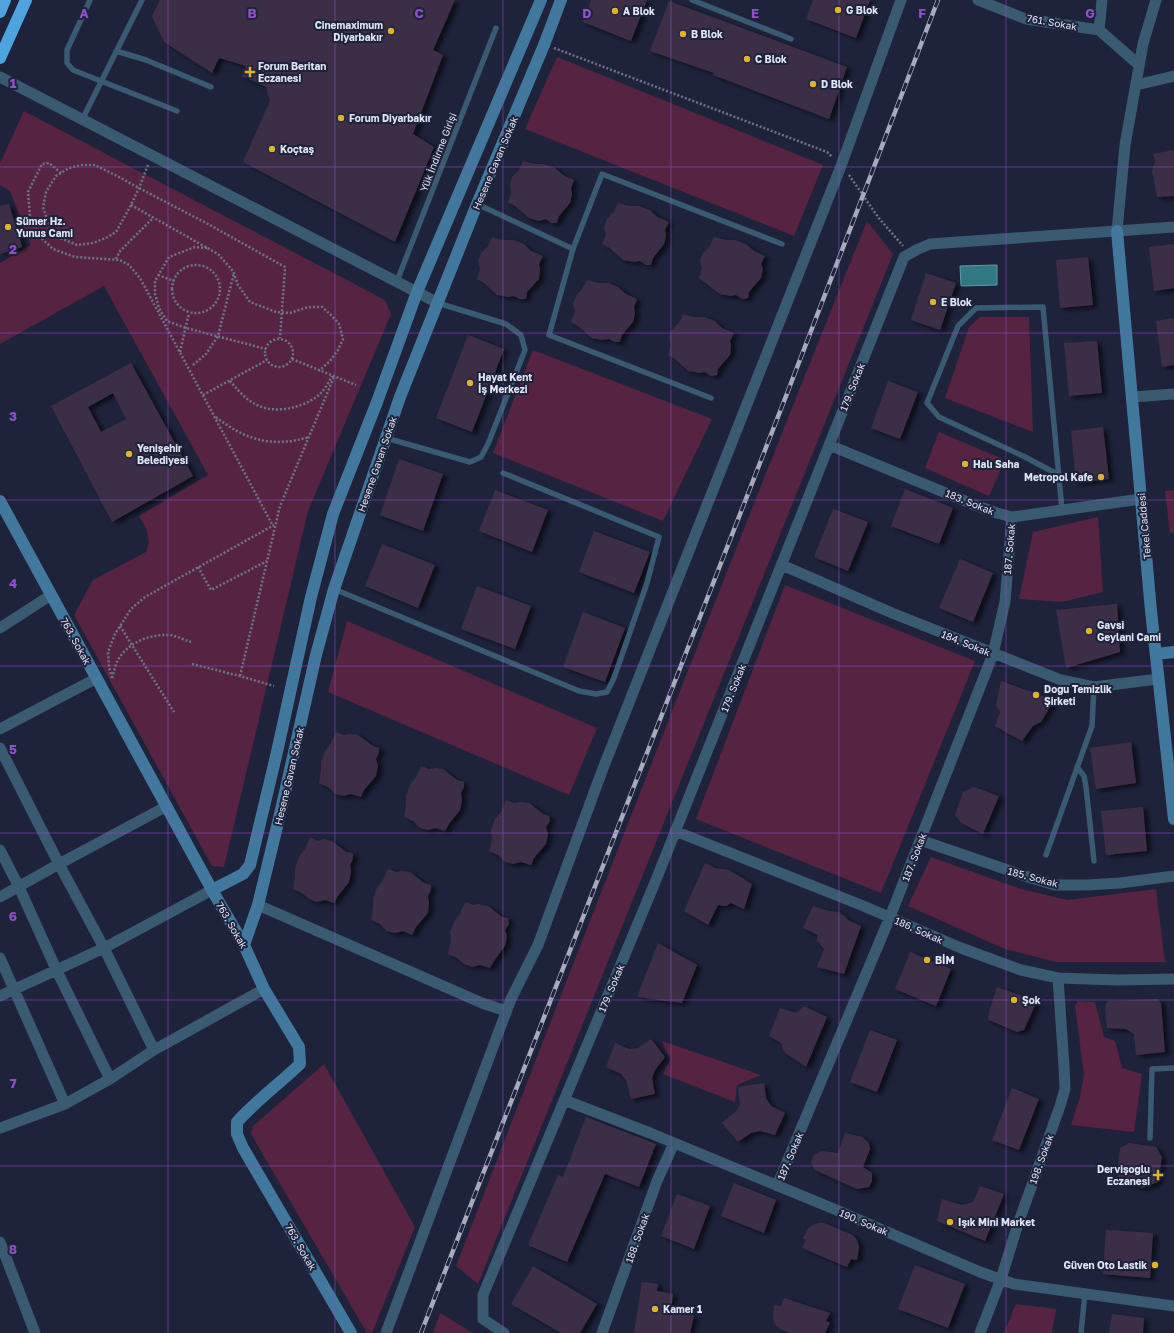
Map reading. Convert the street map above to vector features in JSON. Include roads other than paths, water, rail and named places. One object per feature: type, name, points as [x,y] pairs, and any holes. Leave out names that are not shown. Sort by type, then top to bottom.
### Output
[{"type":"highway","points":[[0,12],[6,0]]},
{"type":"highway","points":[[0,58],[26,0]]},
{"type":"street","points":[[0,996],[104,948],[243,874],[250,865],[278,752],[311,598],[333,514],[377,402],[417,292],[541,0]]},
{"type":"street","name":"Hesene Gavan Sokak","points":[[244,945],[258,905],[316,655],[334,589],[400,397],[561,0]]},
{"type":"street","points":[[386,1333],[511,998],[538,945],[602,771],[841,166],[901,0]]},
{"type":"street","name":"761. Sokak","points":[[978,0],[1026,19],[1099,30]]},
{"type":"street","points":[[1102,0],[1099,30],[1139,65]]},
{"type":"street","points":[[1117,231],[1125,145],[1143,44],[1156,0]]},
{"type":"street","points":[[1136,85],[1174,76]]},
{"type":"street","points":[[0,77],[438,303]]},
{"type":"street","name":"179. Sokak","points":[[504,1333],[483,1318],[483,1295],[675,831],[904,257],[930,244],[1174,227]]},
{"type":"street","name":"Tekel Caddesi","points":[[1117,231],[1158,679],[1174,819]]},
{"type":"street","points":[[1132,397],[1174,394]]},
{"type":"street","name":"183. Sokak","points":[[830,445],[986,509],[1012,517],[1141,499]]},
{"type":"street","name":"763. Sokak","points":[[0,501],[212,890],[244,945],[264,989],[299,1047],[300,1064],[245,1113],[237,1122],[237,1134],[243,1148],[351,1333]]},
{"type":"street","name":"187. Sokak","points":[[777,1186],[890,917],[992,654],[1004,602],[1012,517]]},
{"type":"street","name":"184. Sokak","points":[[782,565],[892,613],[992,654],[1061,680],[1094,687],[1158,679]]},
{"type":"street","points":[[0,628],[51,595]]},
{"type":"street","points":[[1156,654],[1174,652]]},
{"type":"street","points":[[0,729],[96,678]]},
{"type":"street","points":[[0,748],[104,948],[154,1050]]},
{"type":"street","points":[[0,897],[167,806]]},
{"type":"street","name":"186. Sokak","points":[[675,831],[890,917],[961,948],[1021,970],[1058,978],[1118,980],[1174,979]]},
{"type":"street","name":"185. Sokak","points":[[920,840],[1031,878],[1056,885],[1086,886],[1174,876]]},
{"type":"street","points":[[0,850],[110,1079]]},
{"type":"street","points":[[258,905],[482,1004],[506,1011]]},
{"type":"street","points":[[0,958],[65,1104]]},
{"type":"street","name":"198. Sokak","points":[[980,1333],[1001,1279],[1017,1227],[1065,1089],[1058,978]]},
{"type":"street","points":[[0,1128],[65,1104],[110,1079],[154,1050],[264,989]]},
{"type":"street","name":"190. Sokak","points":[[564,1100],[674,1143],[980,1272],[1014,1284],[1174,1306]]},
{"type":"street","name":"188. Sokak","points":[[602,1333],[657,1181],[674,1143]]},
{"type":"street","points":[[0,1242],[35,1333]]},
{"type":"lane","points":[[90,0],[67,50],[67,63],[73,70],[177,111]]},
{"type":"lane","points":[[82,120],[142,0]]},
{"type":"lane","points":[[692,0],[791,39]]},
{"type":"lane","name":"Yük İndirme Girişi","points":[[397,281],[496,28]]},
{"type":"lane","points":[[116,51],[146,60],[211,87]]},
{"type":"lane","points":[[711,398],[549,335],[573,249],[602,174],[782,244]]},
{"type":"lane","points":[[477,204],[573,249]]},
{"type":"lane","points":[[386,438],[470,462],[481,457],[488,444],[525,350],[521,335],[506,324],[438,303]]},
{"type":"lane","points":[[1059,475],[1025,457],[939,417],[926,403],[958,326],[976,308],[1043,307],[1059,475],[1062,510]]},
{"type":"lane","points":[[334,589],[579,690],[596,694],[607,692],[614,678],[647,583],[659,537],[503,473]]},
{"type":"lane","points":[[1046,855],[1092,726],[1094,687]]},
{"type":"lane","points":[[1077,767],[1084,776],[1086,787],[1094,861]]},
{"type":"lane","points":[[1150,1138],[1152,1069],[1174,1068]]},
{"type":"lane","points":[[1081,1333],[1085,1294]]},
{"type":"railway","points":[[421,1333],[788,391],[938,0]]},
{"type":"place","name":"G Blok","points":[[838,10]]},
{"type":"place","name":"A Blok","points":[[615,11]]},
{"type":"place","name":"Cinemaximum Diyarbakır","points":[[391,31]]},
{"type":"place","name":"B Blok","points":[[683,34]]},
{"type":"place","name":"C Blok","points":[[747,59]]},
{"type":"place","name":"Forum Beritan Eczanesi","points":[[250,72]]},
{"type":"place","name":"D Blok","points":[[813,84]]},
{"type":"place","name":"Forum Diyarbakır","points":[[341,118]]},
{"type":"place","name":"Koçtaş","points":[[272,149]]},
{"type":"place","name":"Sümer Hz. Yunus Cami","points":[[8,227]]},
{"type":"place","name":"E Blok","points":[[933,302]]},
{"type":"place","name":"Hayat Kent İş Merkezi","points":[[470,383]]},
{"type":"place","name":"Yenişehir Belediyesi","points":[[129,454]]},
{"type":"place","name":"Halı Saha","points":[[965,464]]},
{"type":"place","name":"Metropol Kafe","points":[[1101,477]]},
{"type":"place","name":"Gavsi Geylani Cami","points":[[1089,631]]},
{"type":"place","name":"Doğu Temizlik Şirketi","points":[[1036,695]]},
{"type":"place","name":"BİM","points":[[927,960]]},
{"type":"place","name":"Şok","points":[[1014,1000]]},
{"type":"place","name":"Dervişoğlu Eczanesi","points":[[1158,1175]]},
{"type":"place","name":"Işık Mini Market","points":[[950,1222]]},
{"type":"place","name":"Güven Oto Lastik","points":[[1155,1265]]},
{"type":"place","name":"Kamer 1","points":[[655,1309]]}]
